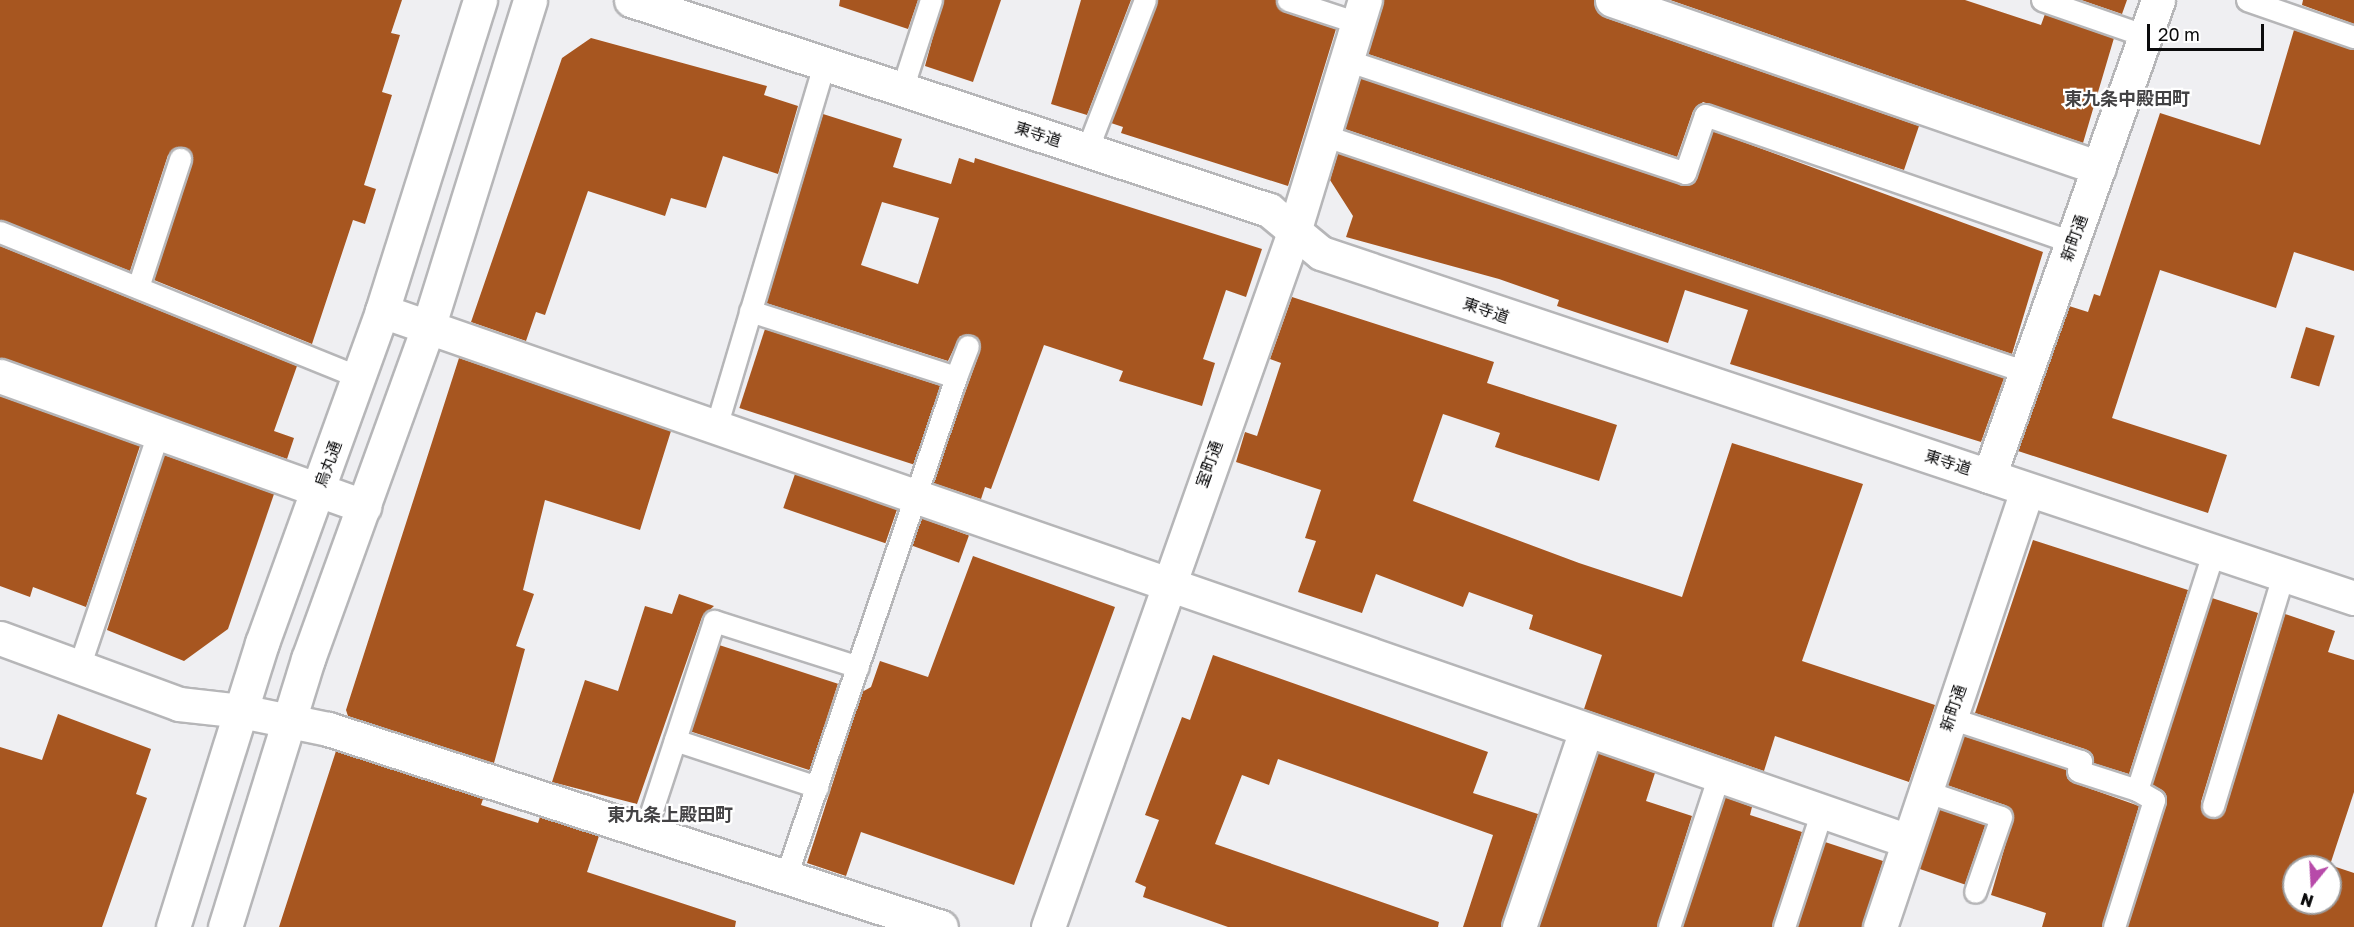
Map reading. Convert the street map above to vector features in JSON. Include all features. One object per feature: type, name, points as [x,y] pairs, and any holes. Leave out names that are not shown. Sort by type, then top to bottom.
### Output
[{"type":"street","name":"烏丸通","points":[[173,927],[241,711],[382,311],[480,0]]},
{"type":"street","points":[[225,927],[289,717],[428,328],[530,0]]},
{"type":"street","name":"東寺道","points":[[631,0],[1269,210],[1293,235],[1344,261],[2354,598]]},
{"type":"street","points":[[1612,0],[2099,168]]},
{"type":"street","name":"新町通","points":[[1989,476],[2158,0]]},
{"type":"street","name":"室町通","points":[[1050,927],[1166,584],[1293,235],[1361,11]]},
{"type":"street","points":[[382,311],[1908,841]]},
{"type":"street","points":[[0,376],[364,506]]},
{"type":"street","name":"新町通","points":[[1881,927],[2027,490]]},
{"type":"street","points":[[0,638],[179,704],[289,717],[941,927]]},
{"type":"street","points":[[1519,927],[1586,730]]},
{"type":"lane","points":[[902,89],[931,0]]},
{"type":"lane","points":[[1087,150],[1145,0]]},
{"type":"lane","points":[[1288,0],[1361,11]]},
{"type":"lane","points":[[2042,0],[2146,36]]},
{"type":"lane","points":[[2247,0],[2354,37]]},
{"type":"lane","points":[[1346,60],[1685,172],[1705,115],[2072,242]]},
{"type":"lane","points":[[716,427],[824,64]]},
{"type":"lane","points":[[1323,135],[2026,372]]},
{"type":"lane","points":[[138,287],[180,159]]},
{"type":"lane","points":[[0,232],[359,376]]},
{"type":"lane","points":[[750,311],[957,377]]},
{"type":"lane","points":[[786,876],[968,346]]},
{"type":"lane","points":[[79,668],[159,433]]},
{"type":"lane","points":[[2137,790],[2214,550]]},
{"type":"lane","points":[[2213,806],[2284,573]]},
{"type":"lane","points":[[645,831],[714,621],[858,667]]},
{"type":"lane","points":[[1950,718],[2081,761],[2078,771],[2137,790],[2154,800],[2114,927]]},
{"type":"lane","points":[[675,740],[817,787]]},
{"type":"lane","points":[[1670,927],[1719,775]]},
{"type":"lane","points":[[1925,791],[2001,817],[1975,892]]},
{"type":"lane","points":[[1784,927],[1822,811]]},
{"type":"building","points":[[0,0],[402,0],[391,33],[400,35],[382,92],[392,95],[364,185],[376,189],[365,224],[353,220],[312,344],[154,280],[192,163],[184,147],[168,155],[130,271],[0,220]]},
{"type":"building","points":[[840,0],[918,0],[908,29],[839,6]]},
{"type":"building","points":[[943,0],[1001,0],[973,82],[925,66]]},
{"type":"building","points":[[1081,0],[1131,0],[1087,115],[1051,104]]},
{"type":"building","points":[[1157,0],[1276,0],[1284,12],[1336,29],[1288,186],[1121,133],[1123,127],[1111,123]]},
{"type":"building","points":[[1383,0],[1594,0],[1606,18],[1919,126],[1904,170],[1703,102],[1693,111],[1677,157],[1368,54]]},
{"type":"building","points":[[1670,0],[1965,0],[2041,25],[2045,14],[2114,38],[2083,143]]},
{"type":"building","points":[[2081,0],[2127,0],[2122,14]]},
{"type":"building","points":[[2303,0],[2354,0],[2354,24],[2302,5]]},
{"type":"building","points":[[2294,30],[2354,49],[2354,271],[2294,252],[2276,308],[2160,270],[2112,418],[2227,455],[2208,513],[2018,451],[2069,306],[2088,312],[2094,294],[2100,296],[2160,113],[2260,145]]},
{"type":"building","points":[[591,38],[767,86],[764,95],[798,106],[778,174],[723,156],[706,208],[671,198],[665,216],[588,191],[545,315],[536,312],[526,341],[471,322],[562,58]]},
{"type":"building","points":[[1361,78],[1682,185],[1697,178],[1713,131],[2043,252],[2012,354],[1345,129]]},
{"type":"building","points":[[823,114],[902,139],[893,167],[951,184],[959,158],[974,163],[975,158],[1262,249],[1246,297],[1226,290],[1203,359],[1215,363],[1202,406],[1119,381],[1123,371],[1044,345],[991,489],[985,487],[981,499],[933,483],[980,351],[978,338],[960,336],[948,361],[766,303]],"holes":[[[882,202],[939,218],[918,284],[861,265]]]},
{"type":"building","points":[[1338,153],[2004,378],[1981,442],[1730,364],[1748,310],[1685,290],[1668,343],[1557,306],[1559,300],[1499,279],[1346,237],[1353,216],[1330,180]]},
{"type":"building","points":[[0,246],[297,366],[274,431],[294,438],[287,459],[0,358]]},
{"type":"building","points":[[1292,297],[1494,362],[1487,383],[1617,425],[1599,481],[1495,447],[1500,433],[1443,414],[1413,501],[1579,563],[1682,597],[1732,443],[1863,484],[1802,661],[1935,705],[1909,782],[1775,736],[1764,771],[1584,709],[1602,655],[1529,629],[1533,615],[1469,592],[1463,607],[1376,574],[1362,613],[1298,592],[1316,541],[1305,538],[1321,490],[1236,462],[1245,432],[1257,436],[1281,363],[1270,359]]},
{"type":"building","points":[[2306,327],[2335,336],[2319,386],[2291,378]]},
{"type":"building","points":[[765,329],[940,386],[914,465],[739,408]]},
{"type":"building","points":[[459,358],[671,431],[640,530],[545,500],[523,590],[534,594],[516,646],[525,649],[494,763],[348,716],[346,710]]},
{"type":"building","points":[[0,396],[140,446],[86,607],[33,587],[30,597],[0,586]]},
{"type":"building","points":[[164,455],[274,494],[228,629],[184,661],[107,630]]},
{"type":"building","points":[[795,474],[897,509],[885,543],[783,508]]},
{"type":"building","points":[[921,518],[969,535],[959,563],[911,545]]},
{"type":"building","points":[[2033,540],[2188,590],[2129,774],[2093,763],[2085,749],[1975,713]]},
{"type":"building","points":[[973,556],[1115,607],[1014,885],[861,832],[846,876],[807,863],[862,692],[871,687],[880,661],[928,677]]},
{"type":"building","points":[[679,594],[714,606],[702,617],[637,804],[552,782],[585,680],[618,691],[645,606],[672,614]]},
{"type":"building","points":[[2212,598],[2258,613],[2201,802],[2209,818],[2225,810],[2285,614],[2335,631],[2328,652],[2354,660],[2354,792],[2333,855],[2282,855],[2282,915],[2342,915],[2342,869],[2354,873],[2354,927],[2127,927],[2166,803],[2164,793],[2152,784]]},
{"type":"building","points":[[719,645],[838,684],[810,770],[691,732]]},
{"type":"building","points":[[1213,655],[1488,752],[1473,793],[1538,814],[1501,927],[1463,927],[1493,835],[1278,759],[1269,785],[1242,775],[1215,844],[1439,922],[1438,927],[1228,927],[1143,897],[1146,887],[1135,882],[1159,820],[1145,815],[1182,717],[1190,720]]},
{"type":"building","points":[[58,714],[151,749],[136,794],[147,798],[102,927],[0,927],[0,747],[42,760]]},
{"type":"building","points":[[1964,736],[2066,769],[2074,783],[2139,806],[2102,927],[2042,927],[2046,913],[1991,895],[2014,815],[2005,805],[1947,785]]},
{"type":"building","points":[[336,751],[483,799],[481,805],[538,823],[540,817],[599,836],[587,872],[736,921],[735,927],[279,927]]},
{"type":"building","points":[[1598,753],[1655,773],[1646,801],[1692,816],[1657,927],[1539,927]]},
{"type":"building","points":[[1725,797],[1752,807],[1750,815],[1802,832],[1772,927],[1682,927]]},
{"type":"building","points":[[1939,809],[1985,825],[1965,885],[1918,869]]},
{"type":"building","points":[[1825,842],[1883,861],[1862,927],[1797,927]]},
{"type":"district","name":"東九条中殿田町","points":[[2127,98]]},
{"type":"district","name":"東九条上殿田町","points":[[670,814]]}]
